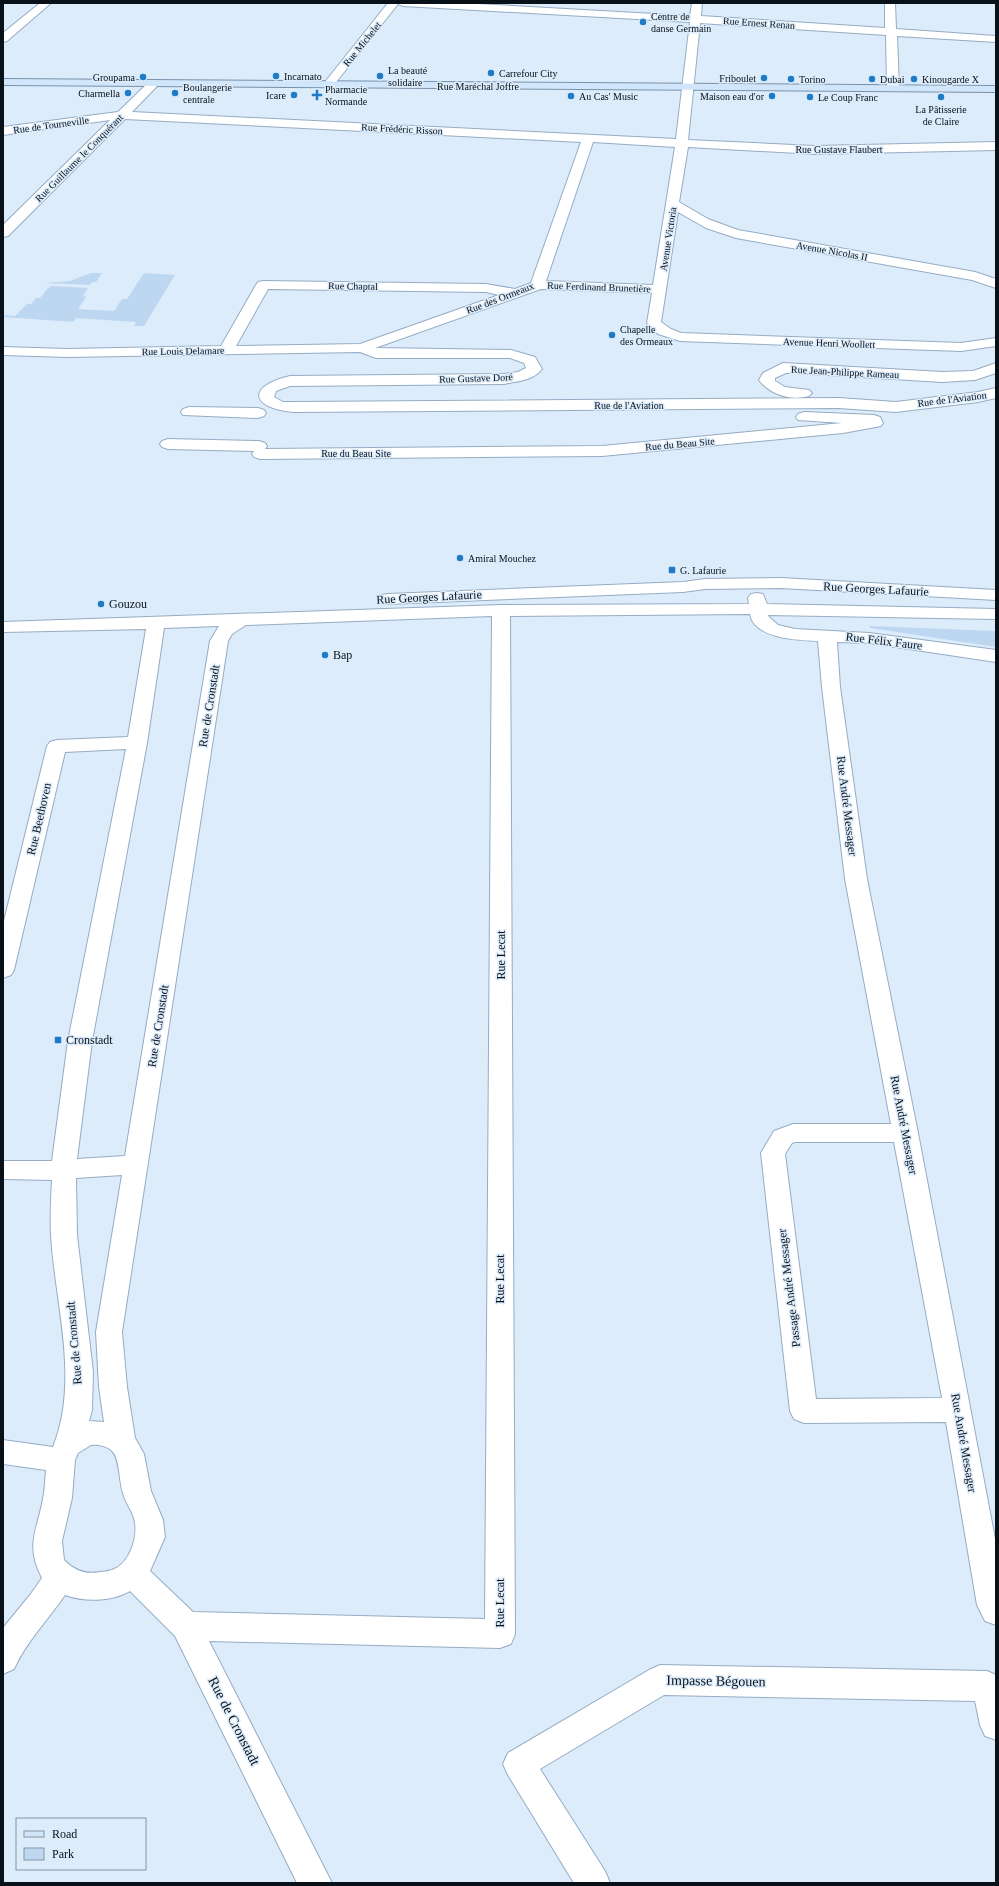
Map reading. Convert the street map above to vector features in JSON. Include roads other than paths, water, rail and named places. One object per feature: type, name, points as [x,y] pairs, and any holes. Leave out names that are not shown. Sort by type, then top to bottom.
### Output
[{"type":"main road","name":"Rue Maréchal Joffre","points":[[3,82],[996,88]]},
{"type":"street","points":[[3,39],[46,3]]},
{"type":"street","name":"Rue Michelet","points":[[329,84],[394,3]]},
{"type":"street","name":"Rue Ernest Renan","points":[[403,3],[564,8],[695,20],[996,39]]},
{"type":"street","name":"Avenue Victoria","points":[[662,332],[654,323],[682,143],[689,87],[696,3]]},
{"type":"street","points":[[890,3],[893,88]]},
{"type":"street","name":"Rue Guillaume le Conquérant","points":[[3,234],[154,83]]},
{"type":"street","name":"Rue de Tourneville","points":[[3,131],[122,115]]},
{"type":"street","name":"Rue Frédéric Risson","points":[[122,115],[682,143]]},
{"type":"street","name":"Rue des Ormeaux","points":[[362,348],[537,285],[588,138]]},
{"type":"street","name":"Rue Gustave Flaubert","points":[[682,143],[815,150],[996,146]]},
{"type":"street","name":"Avenue Nicolas II","points":[[673,203],[690,216],[713,227],[736,234],[975,276],[996,284]]},
{"type":"street","name":"Rue Chaptal","points":[[226,350],[263,285],[486,288],[517,293]]},
{"type":"street","name":"Rue Ferdinand Brunetière","points":[[537,285],[660,289]]},
{"type":"street","name":"Avenue Henri Woollett","points":[[662,332],[680,337],[962,347],[996,342]]},
{"type":"street","name":"Rue Louis Delamare","points":[[3,351],[67,353],[362,348]]},
{"type":"street","name":"Rue Gustave Doré","points":[[266,396],[269,389],[290,381],[504,378],[521,377],[531,373],[534,369],[530,360],[511,354],[376,354],[362,348]]},
{"type":"street","name":"Rue Jean-Philippe Rameau","points":[[928,402],[791,392],[774,388],[767,380],[768,376],[773,372],[783,368],[942,377],[975,375],[996,368]]},
{"type":"street","name":"Rue de l'Aviation","points":[[266,396],[268,401],[274,404],[293,407],[839,403],[896,407],[978,397],[996,393]]},
{"type":"street","name":"Rue du Beau Site","points":[[168,444],[260,450],[602,451],[835,429],[876,423],[874,420],[695,412],[656,404]]},
{"type":"street","points":[[189,412],[258,414]]},
{"type":"street","points":[[756,583],[758,609]]},
{"type":"street","name":"Rue Georges Lafaurie","points":[[103,624],[152,615],[207,610],[501,594],[683,587],[705,584],[756,583],[996,595]]},
{"type":"street","name":"Rue Georges Lafaurie","points":[[156,623],[501,610],[675,608],[996,614]]},
{"type":"street","name":"Rue Félix Faure","points":[[758,609],[760,619],[772,629],[795,634],[869,638],[996,656]]},
{"type":"street","points":[[3,626],[156,623],[207,610]]},
{"type":"street","name":"Rue Lecat","points":[[186,1626],[500,1634],[501,610]]},
{"type":"street","name":"Rue de Cronstadt","points":[[240,620],[224,631],[219,642],[109,1332],[112,1387],[122,1442],[130,1454],[134,1484],[149,1520],[150,1537],[143,1556],[132,1574],[186,1626],[315,1883]]},
{"type":"street","name":"Rue de Cronstadt","points":[[60,1576],[52,1568],[48,1556],[47,1541],[58,1498],[64,1453],[78,1410],[78,1372],[64,1235],[64,1169],[68,1128],[80,1041],[137,743],[156,623]]},
{"type":"street","name":"Rue André Messager","points":[[827,636],[831,688],[856,880],[906,1133],[958,1410],[992,1605],[996,1611]]},
{"type":"street","name":"Rue Beethoven","points":[[3,970],[57,746],[137,743]]},
{"type":"street","name":"Passage André Messager","points":[[906,1133],[793,1133],[783,1137],[773,1153],[804,1411],[958,1410]]},
{"type":"street","points":[[3,1170],[64,1169],[135,1165]]},
{"type":"street","points":[[3,1452],[64,1453],[82,1435],[97,1432],[109,1434],[122,1442]]},
{"type":"street","points":[[3,1659],[10,1643],[41,1605],[60,1576],[70,1583],[93,1586],[117,1583],[132,1574]]},
{"type":"street","name":"Impasse Bégouen","points":[[594,1883],[519,1764],[660,1680],[987,1686],[996,1725]]},
{"type":"place","name":"Centre de danse Germain","points":[[643,22]]},
{"type":"place","name":"Carrefour City","points":[[491,73]]},
{"type":"place","name":"Incarnato","points":[[276,76]]},
{"type":"place","name":"La beauté solidaire","points":[[380,76]]},
{"type":"place","name":"Groupama","points":[[143,77]]},
{"type":"place","name":"Friboulet","points":[[764,78]]},
{"type":"place","name":"Torino","points":[[791,79]]},
{"type":"place","name":"Dubai","points":[[872,79]]},
{"type":"place","name":"Kinougarde X","points":[[914,79]]},
{"type":"place","name":"Charmella","points":[[128,93]]},
{"type":"place","name":"Boulangerie centrale","points":[[175,93]]},
{"type":"place","name":"Icare","points":[[294,95]]},
{"type":"place","name":"Pharmacie Normande","points":[[317,95]]},
{"type":"place","name":"Au Cas' Music","points":[[571,96]]},
{"type":"place","name":"Maison eau d'or","points":[[772,96]]},
{"type":"place","name":"Le Coup Franc","points":[[810,97]]},
{"type":"place","name":"La Pâtisserie de Claire","points":[[941,97]]},
{"type":"place","name":"Chapelle des Ormeaux","points":[[612,335]]},
{"type":"place","name":"Amiral Mouchez","points":[[460,558]]},
{"type":"place","name":"G. Lafaurie","points":[[672,570]]},
{"type":"place","name":"Gouzou","points":[[101,604]]},
{"type":"place","name":"Bap","points":[[325,655]]},
{"type":"place","name":"Cronstadt","points":[[58,1040]]}]
